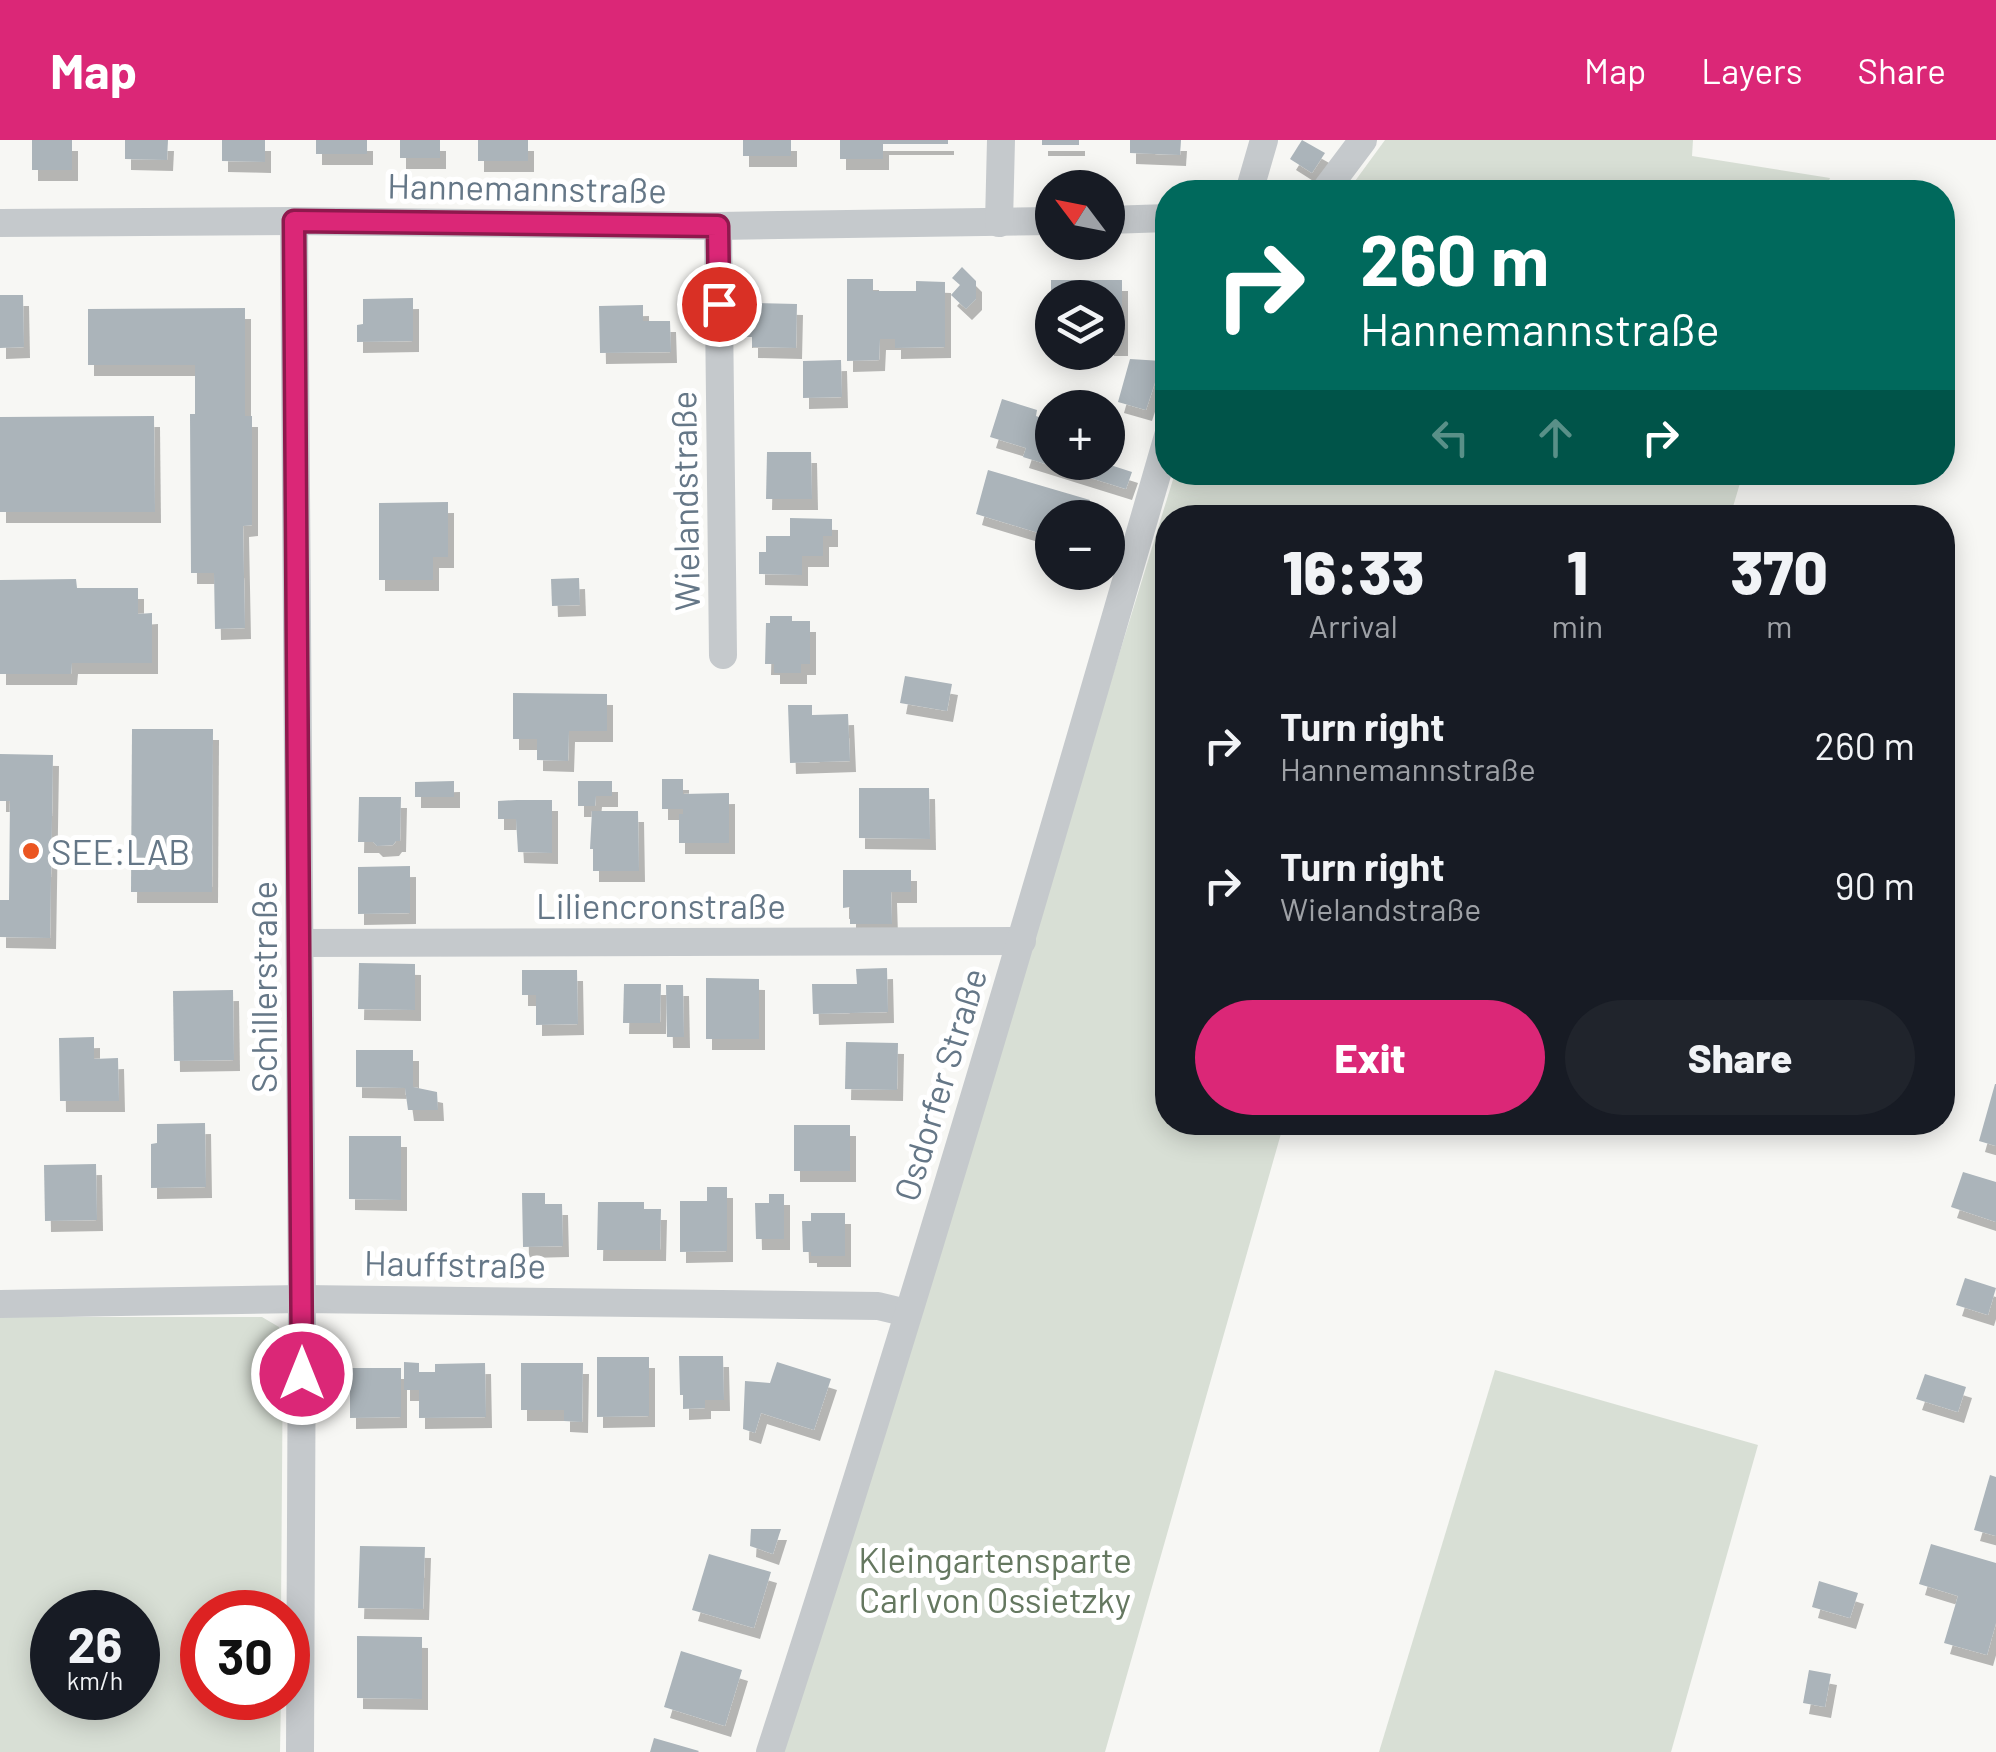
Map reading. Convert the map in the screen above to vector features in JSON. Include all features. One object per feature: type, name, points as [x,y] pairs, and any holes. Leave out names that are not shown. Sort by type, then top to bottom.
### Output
[{"type":"street","points":[[999,223],[1000,140]]},
{"type":"street","points":[[1252,180],[1264,140]]},
{"type":"street","points":[[1333,180],[1363,140]]},
{"type":"street","points":[[1125,219],[1155,218]]},
{"type":"street","name":"Hannemannstraße","points":[[0,223],[294,221],[718,226],[1035,222]]},
{"type":"street","name":"Schillerstraße","points":[[294,221],[302,1299],[300,1752]]},
{"type":"street","name":"Wielandstraße","points":[[718,226],[724,654]]},
{"type":"street","name":"Osdorfer Straße","points":[[770,1752],[844,1526],[1022,942],[1155,481]]},
{"type":"street","name":"Liliencronstraße","points":[[300,942],[1022,942]]},
{"type":"street","name":"Hauffstraße","points":[[0,1304],[302,1299],[878,1306],[908,1313]]},
{"type":"green space","points":[[1385,140],[1693,140],[1692,156],[1830,178],[1829,180],[1356,180]]},
{"type":"green space","name":"Kleingartensparte Carl von Ossietzky","points":[[1171,485],[1739,485],[1734,505],[1165,505]]},
{"type":"green space","name":"Kleingartensparte Carl von Ossietzky","points":[[1155,538],[1155,1135],[1281,1135],[1105,1752],[781,1752]]},
{"type":"green space","points":[[0,1317],[262,1317],[279,1327],[283,1342],[281,1590],[180,1590],[180,1720],[281,1720],[280,1752],[0,1752]]},
{"type":"green space","points":[[1495,1370],[1758,1445],[1671,1752],[1379,1752]]},
{"type":"building","points":[[32,140],[72,140],[72,170],[32,170]]},
{"type":"building","points":[[125,140],[168,140],[167,160],[125,159]]},
{"type":"building","points":[[222,140],[265,140],[265,162],[222,161]]},
{"type":"building","points":[[316,140],[367,140],[367,154],[316,154]]},
{"type":"building","points":[[400,140],[440,140],[440,158],[400,158]]},
{"type":"building","points":[[478,140],[528,140],[528,161],[478,161]]},
{"type":"building","points":[[743,140],[791,140],[791,156],[743,156]]},
{"type":"building","points":[[840,140],[948,140],[948,144],[883,144],[883,159],[840,159]]},
{"type":"building","points":[[1042,140],[1079,140],[1079,145],[1042,145]]},
{"type":"building","points":[[1130,140],[1181,140],[1180,155],[1130,153]]},
{"type":"building","points":[[1302,140],[1325,153],[1312,173],[1290,159]]},
{"type":"building","points":[[962,267],[976,281],[976,299],[966,309],[951,295],[960,285],[952,278]]},
{"type":"building","points":[[847,279],[873,279],[873,291],[916,291],[916,281],[945,282],[945,347],[895,348],[895,339],[880,339],[879,360],[847,361]]},
{"type":"building","points":[[0,295],[23,295],[24,347],[0,348]]},
{"type":"building","points":[[413,298],[413,341],[357,342],[357,325],[363,324],[363,299]]},
{"type":"building","points":[[753,303],[797,304],[796,348],[752,347],[752,337],[746,337],[747,313],[753,313]]},
{"type":"building","points":[[643,305],[643,321],[670,321],[671,352],[600,353],[599,306]]},
{"type":"building","points":[[245,308],[245,416],[252,416],[252,525],[243,526],[245,628],[215,629],[214,573],[191,573],[190,414],[195,414],[195,365],[88,365],[88,309]]},
{"type":"building","points":[[1130,359],[1155,361],[1155,382],[1146,410],[1125,404],[1125,390],[1121,390]]},
{"type":"building","points":[[841,360],[842,397],[803,398],[803,361]]},
{"type":"building","points":[[1002,399],[1035,409],[1035,461],[1023,457],[1026,448],[990,437]]},
{"type":"building","points":[[154,416],[155,512],[0,512],[0,417]]},
{"type":"building","points":[[767,452],[811,452],[812,499],[766,499]]},
{"type":"building","points":[[988,470],[1090,500],[1035,500],[1035,532],[976,514]]},
{"type":"building","points":[[1125,470],[1132,472],[1126,489],[1097,480],[1125,480]]},
{"type":"building","points":[[448,502],[448,557],[433,557],[433,580],[379,580],[379,503]]},
{"type":"building","points":[[790,518],[832,519],[832,536],[823,536],[823,556],[802,556],[802,575],[759,574],[759,552],[766,552],[766,536],[790,536]]},
{"type":"building","points":[[579,578],[580,605],[552,606],[551,579]]},
{"type":"building","points":[[76,579],[77,588],[138,588],[138,614],[152,613],[152,663],[72,663],[71,674],[0,674],[0,580]]},
{"type":"building","points":[[770,616],[810,621],[810,664],[801,664],[801,673],[774,673],[774,664],[765,664],[766,623],[770,623]]},
{"type":"building","points":[[905,676],[952,684],[947,711],[900,703]]},
{"type":"building","points":[[513,693],[607,694],[607,731],[569,731],[568,761],[537,760],[537,739],[513,739]]},
{"type":"building","points":[[788,705],[812,705],[812,715],[848,714],[850,761],[790,763]]},
{"type":"building","points":[[132,729],[213,729],[212,892],[131,892]]},
{"type":"building","name":"SEE:LAB","points":[[0,754],[53,755],[50,938],[0,937],[0,900],[9,900],[10,801],[0,801]]},
{"type":"building","points":[[662,779],[683,779],[683,794],[729,793],[729,843],[679,843],[679,814],[683,814],[683,809],[662,809]]},
{"type":"building","points":[[454,781],[454,797],[415,797],[415,782]]},
{"type":"building","points":[[578,781],[612,781],[612,796],[596,796],[595,806],[578,806]]},
{"type":"building","points":[[859,788],[929,788],[930,839],[859,838]]},
{"type":"building","points":[[359,797],[401,797],[400,841],[377,846],[373,842],[358,842]]},
{"type":"building","points":[[552,800],[552,853],[518,852],[516,819],[498,819],[498,801]]},
{"type":"building","points":[[592,811],[638,811],[639,871],[593,871]]},
{"type":"building","points":[[410,866],[410,913],[358,914],[358,867]]},
{"type":"building","points":[[843,870],[911,870],[911,892],[891,892],[892,924],[850,924],[850,907],[843,908]]},
{"type":"building","points":[[359,963],[415,964],[415,1010],[358,1009]]},
{"type":"building","points":[[887,968],[888,1012],[813,1014],[812,984],[857,984],[856,969]]},
{"type":"building","points":[[522,970],[577,970],[578,1024],[536,1025],[536,995],[522,995]]},
{"type":"building","points":[[706,978],[759,979],[759,1039],[706,1039]]},
{"type":"building","points":[[624,984],[661,984],[660,1023],[623,1023]]},
{"type":"building","points":[[666,985],[683,985],[684,1037],[667,1037]]},
{"type":"building","points":[[233,990],[234,1060],[174,1061],[173,991]]},
{"type":"building","points":[[94,1037],[94,1059],[118,1058],[119,1101],[60,1101],[59,1038]]},
{"type":"building","points":[[846,1042],[898,1043],[897,1090],[845,1089]]},
{"type":"building","points":[[356,1050],[413,1050],[413,1087],[437,1092],[438,1110],[408,1110],[405,1088],[356,1087]]},
{"type":"building","points":[[1996,1084],[1996,1146],[1979,1141]]},
{"type":"building","points":[[205,1123],[206,1187],[151,1188],[151,1144],[157,1143],[157,1124]]},
{"type":"building","points":[[794,1125],[850,1125],[850,1171],[794,1171]]},
{"type":"building","points":[[349,1136],[401,1136],[401,1200],[349,1199]]},
{"type":"building","points":[[96,1164],[97,1220],[45,1221],[44,1165]]},
{"type":"building","points":[[1963,1172],[1996,1182],[1996,1222],[1951,1207]]},
{"type":"building","points":[[707,1187],[727,1187],[727,1251],[680,1252],[680,1201],[707,1201]]},
{"type":"building","points":[[522,1193],[545,1193],[545,1204],[562,1204],[563,1246],[523,1247]]},
{"type":"building","points":[[769,1194],[784,1194],[784,1239],[756,1239],[755,1203],[769,1203]]},
{"type":"building","points":[[598,1202],[644,1202],[644,1209],[661,1209],[660,1250],[597,1250]]},
{"type":"building","points":[[811,1213],[845,1213],[845,1256],[811,1256],[811,1252],[803,1252],[802,1221],[811,1221]]},
{"type":"building","points":[[1965,1278],[1996,1288],[1988,1315],[1956,1305]]},
{"type":"building","points":[[679,1356],[723,1356],[724,1400],[705,1400],[705,1408],[683,1409]]},
{"type":"building","points":[[597,1357],[649,1357],[649,1416],[597,1417]]},
{"type":"building","points":[[404,1362],[419,1363],[419,1372],[435,1372],[435,1364],[485,1363],[486,1417],[419,1418],[419,1390],[404,1390]]},
{"type":"building","points":[[777,1362],[831,1379],[814,1430],[761,1413],[755,1433],[743,1429],[745,1381],[770,1383]]},
{"type":"building","points":[[521,1363],[583,1363],[582,1422],[564,1421],[564,1410],[521,1410]]},
{"type":"building","points":[[350,1368],[401,1368],[401,1417],[350,1418]]},
{"type":"building","points":[[1925,1374],[1966,1387],[1958,1412],[1916,1399]]},
{"type":"building","points":[[1990,1475],[1996,1477],[1996,1536],[1974,1530]]},
{"type":"building","points":[[751,1529],[781,1529],[773,1554],[750,1546]]},
{"type":"building","points":[[1931,1544],[1996,1563],[1996,1623],[1987,1655],[1944,1643],[1958,1596],[1919,1584]]},
{"type":"building","points":[[360,1546],[425,1547],[423,1609],[358,1608]]},
{"type":"building","points":[[709,1554],[771,1572],[754,1628],[692,1610]]},
{"type":"building","points":[[1819,1581],[1858,1593],[1850,1618],[1812,1607]]},
{"type":"building","points":[[357,1636],[422,1637],[422,1699],[357,1698]]},
{"type":"building","points":[[681,1651],[742,1670],[725,1726],[664,1707]]},
{"type":"building","points":[[1809,1670],[1831,1674],[1825,1707],[1803,1703]]},
{"type":"building","points":[[654,1738],[699,1751],[650,1752]]},
{"type":"place","name":"SEE:LAB","points":[[31,851]]},
{"type":"route","points":[[302,1374],[294,221],[718,226],[719,304]]}]
